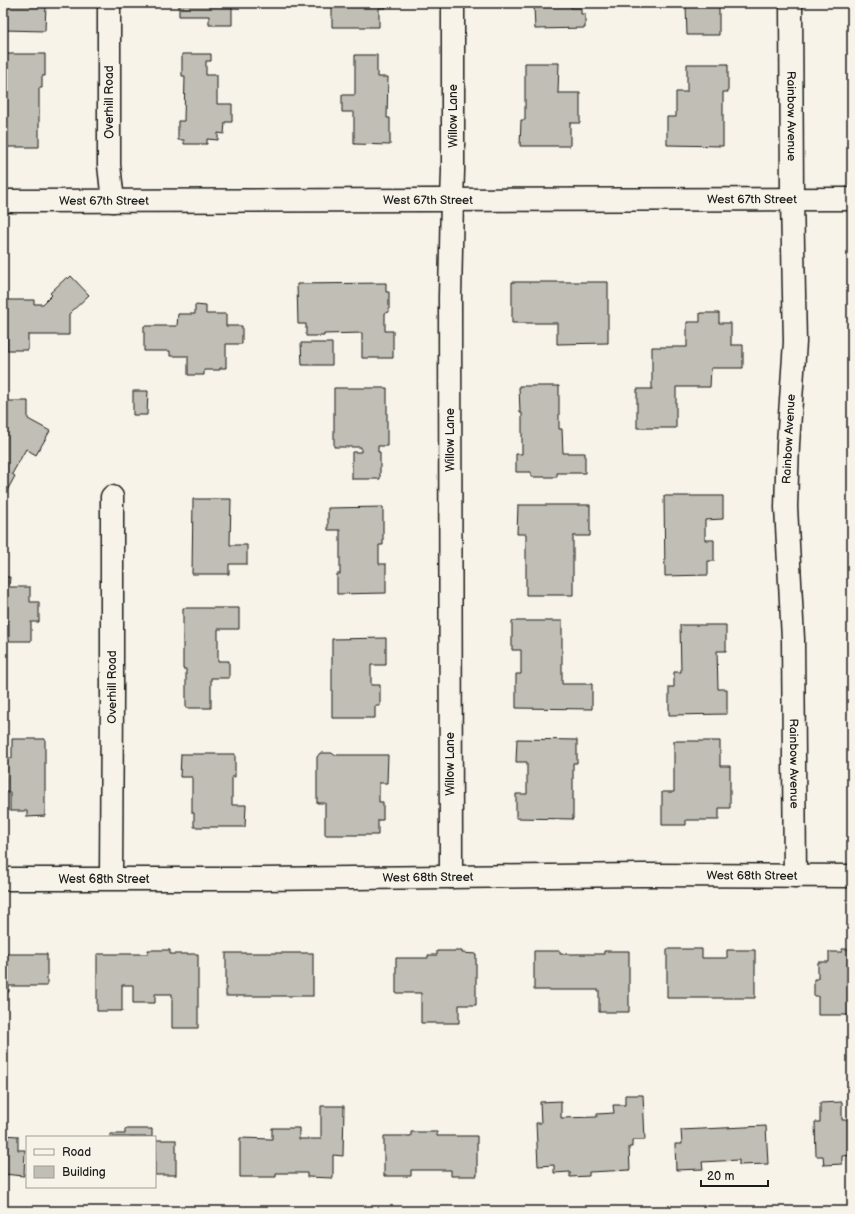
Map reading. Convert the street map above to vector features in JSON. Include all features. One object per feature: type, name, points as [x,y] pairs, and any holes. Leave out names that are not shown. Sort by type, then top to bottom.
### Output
[{"type":"street","name":"Overhill Road","points":[[109,3],[109,165],[113,201]]},
{"type":"street","name":"Willow Lane","points":[[451,877],[450,352],[452,200],[454,171],[453,3]]},
{"type":"street","name":"Rainbow Avenue","points":[[791,3],[794,342],[786,507],[793,639],[794,876]]},
{"type":"street","name":"West 67th Street","points":[[3,201],[852,199]]},
{"type":"street","name":"Overhill Road","points":[[111,878],[112,497]]},
{"type":"street","name":"West 68th Street","points":[[3,879],[260,879],[643,875],[852,876]]},
{"type":"building","points":[[3,3],[46,3],[45,31],[3,30]]},
{"type":"building","points":[[179,3],[246,3],[246,6],[232,6],[232,25],[209,25],[209,16],[179,16]]},
{"type":"building","points":[[332,3],[386,3],[386,8],[379,8],[379,27],[332,27]]},
{"type":"building","points":[[521,3],[571,3],[571,8],[581,8],[581,14],[585,14],[585,28],[535,29],[534,6],[521,6]]},
{"type":"building","points":[[681,3],[719,3],[719,35],[687,35],[686,5],[681,5]]},
{"type":"building","points":[[3,54],[45,54],[45,76],[42,76],[42,88],[39,88],[39,147],[3,147],[3,139],[6,139],[6,121],[3,121]]},
{"type":"building","points":[[182,54],[211,54],[211,61],[206,61],[206,75],[217,75],[217,104],[232,104],[232,122],[225,122],[224,134],[218,133],[218,140],[207,139],[207,144],[184,144],[184,140],[178,140],[178,121],[184,121],[185,76],[182,76]]},
{"type":"building","points":[[355,55],[377,55],[377,77],[388,77],[387,118],[390,118],[390,145],[354,144],[354,112],[342,112],[342,95],[355,95]]},
{"type":"building","points":[[525,63],[559,63],[558,93],[580,93],[580,123],[570,123],[570,146],[520,146],[521,120],[525,120]]},
{"type":"building","points":[[687,64],[728,64],[728,92],[723,92],[723,146],[667,145],[667,117],[676,117],[676,92],[687,92]]},
{"type":"building","points":[[71,276],[89,295],[69,314],[69,335],[28,335],[28,350],[7,350],[7,335],[3,335],[3,300],[34,300],[34,304],[43,304],[52,295],[50,293],[67,277],[68,279]]},
{"type":"building","points":[[512,282],[608,282],[608,343],[557,344],[557,323],[512,323]]},
{"type":"building","points":[[386,283],[386,292],[389,292],[389,312],[385,313],[385,331],[393,331],[393,358],[362,358],[362,333],[306,336],[306,324],[298,324],[297,284]]},
{"type":"building","points":[[195,305],[206,306],[206,314],[226,314],[226,326],[242,326],[242,344],[226,344],[226,368],[220,368],[220,370],[204,370],[204,375],[188,375],[188,356],[170,356],[170,351],[144,351],[144,326],[177,326],[178,314],[195,314]]},
{"type":"building","points":[[700,313],[719,313],[719,323],[731,323],[731,345],[743,345],[743,368],[711,368],[710,387],[676,387],[676,428],[637,428],[637,389],[652,389],[652,347],[687,347],[687,322],[700,322]]},
{"type":"building","points":[[301,343],[332,343],[332,365],[302,365]]},
{"type":"building","points":[[519,386],[559,386],[559,429],[562,429],[563,453],[585,453],[585,473],[557,473],[557,477],[531,477],[531,472],[516,472],[516,454],[522,454],[522,413],[520,413]]},
{"type":"building","points":[[334,388],[387,388],[387,446],[378,446],[378,452],[380,452],[380,479],[352,479],[352,452],[361,452],[361,447],[334,447]]},
{"type":"building","points":[[133,391],[148,391],[147,415],[133,415]]},
{"type":"building","points":[[3,401],[28,401],[28,419],[50,431],[36,455],[26,449],[12,474],[15,476],[4,496]]},
{"type":"building","points":[[664,496],[723,496],[723,519],[705,520],[705,540],[714,540],[714,561],[708,561],[708,575],[665,576]]},
{"type":"building","points":[[193,499],[231,499],[230,545],[247,545],[247,564],[229,564],[229,574],[192,574]]},
{"type":"building","points":[[518,505],[590,505],[590,536],[573,536],[573,595],[526,595],[526,534],[517,534]]},
{"type":"building","points":[[383,507],[383,545],[379,545],[379,564],[386,564],[386,593],[337,594],[337,574],[340,574],[340,530],[328,530],[328,508]]},
{"type":"building","points":[[3,577],[10,577],[9,587],[30,587],[30,602],[39,602],[39,622],[31,622],[31,641],[9,641],[9,623],[3,623]]},
{"type":"building","points":[[183,608],[239,608],[239,629],[218,629],[218,661],[229,661],[229,678],[211,678],[211,708],[186,708],[186,669],[183,669]]},
{"type":"building","points":[[512,621],[562,621],[562,684],[592,684],[592,709],[516,708],[516,674],[521,674],[521,650],[512,650]]},
{"type":"building","points":[[680,625],[726,625],[726,651],[717,651],[718,689],[727,689],[727,714],[669,715],[669,687],[674,687],[674,672],[681,672]]},
{"type":"building","points":[[386,638],[386,665],[371,665],[371,685],[380,685],[380,706],[375,706],[375,718],[332,718],[332,639]]},
{"type":"building","points":[[12,739],[45,739],[45,816],[27,817],[27,811],[10,811],[10,792],[5,792],[3,758],[12,758]]},
{"type":"building","points":[[517,739],[577,740],[577,763],[573,763],[573,819],[516,818],[516,794],[527,794],[527,762],[516,762]]},
{"type":"building","points":[[674,741],[720,741],[720,766],[730,766],[730,808],[719,808],[719,820],[686,820],[686,825],[662,825],[662,792],[674,792]]},
{"type":"building","points":[[320,753],[332,753],[334,755],[388,755],[387,783],[379,783],[379,802],[383,802],[383,820],[378,820],[378,835],[325,835],[325,803],[317,803],[317,757]]},
{"type":"building","points":[[181,754],[235,754],[235,777],[232,777],[232,805],[246,805],[245,827],[194,827],[194,813],[192,813],[192,777],[180,777]]},
{"type":"building","points":[[667,949],[702,949],[702,958],[727,958],[727,950],[755,950],[755,998],[667,998]]},
{"type":"building","points":[[842,949],[852,949],[852,1015],[818,1015],[818,996],[814,996],[814,979],[818,979],[818,962],[829,962],[829,952],[842,952]]},
{"type":"building","points":[[148,950],[170,950],[170,954],[198,954],[198,1028],[172,1028],[172,994],[155,994],[155,1003],[133,1003],[133,985],[122,985],[122,1011],[97,1011],[97,954],[148,954]]},
{"type":"building","points":[[437,951],[462,951],[462,953],[476,954],[476,1005],[459,1005],[459,1023],[421,1023],[421,993],[396,993],[396,958],[428,958],[428,955],[437,955]]},
{"type":"building","points":[[534,951],[560,951],[560,954],[604,954],[604,951],[629,951],[629,1012],[599,1012],[599,990],[534,990]]},
{"type":"building","points":[[226,953],[313,953],[313,996],[226,996]]},
{"type":"building","points":[[3,954],[47,954],[47,986],[9,986],[9,992],[3,992]]},
{"type":"building","points":[[625,1095],[643,1095],[645,1140],[632,1140],[632,1147],[629,1147],[630,1170],[589,1172],[589,1176],[570,1177],[570,1172],[554,1173],[554,1165],[538,1166],[536,1123],[541,1123],[540,1102],[561,1101],[561,1118],[597,1117],[597,1114],[614,1113],[613,1105],[625,1105]]},
{"type":"building","points":[[842,1102],[842,1120],[852,1120],[852,1155],[842,1156],[842,1164],[824,1165],[823,1156],[816,1156],[815,1122],[820,1122],[820,1103]]},
{"type":"building","points":[[321,1106],[344,1106],[343,1156],[333,1155],[333,1178],[307,1177],[307,1173],[276,1173],[276,1177],[240,1177],[240,1138],[272,1139],[272,1128],[299,1128],[299,1139],[321,1139]]},
{"type":"building","points":[[766,1126],[768,1164],[739,1165],[739,1160],[702,1162],[703,1169],[676,1170],[675,1144],[682,1144],[681,1130]]},
{"type":"building","points":[[125,1129],[152,1129],[152,1136],[110,1136],[110,1134],[125,1134]]},
{"type":"building","points":[[411,1132],[437,1132],[437,1136],[477,1136],[477,1176],[451,1176],[451,1170],[411,1170],[411,1176],[384,1176],[384,1136],[411,1136]]},
{"type":"building","points":[[3,1135],[18,1136],[18,1150],[25,1150],[24,1176],[3,1174]]},
{"type":"building","points":[[156,1140],[176,1140],[176,1175],[156,1175]]}]
